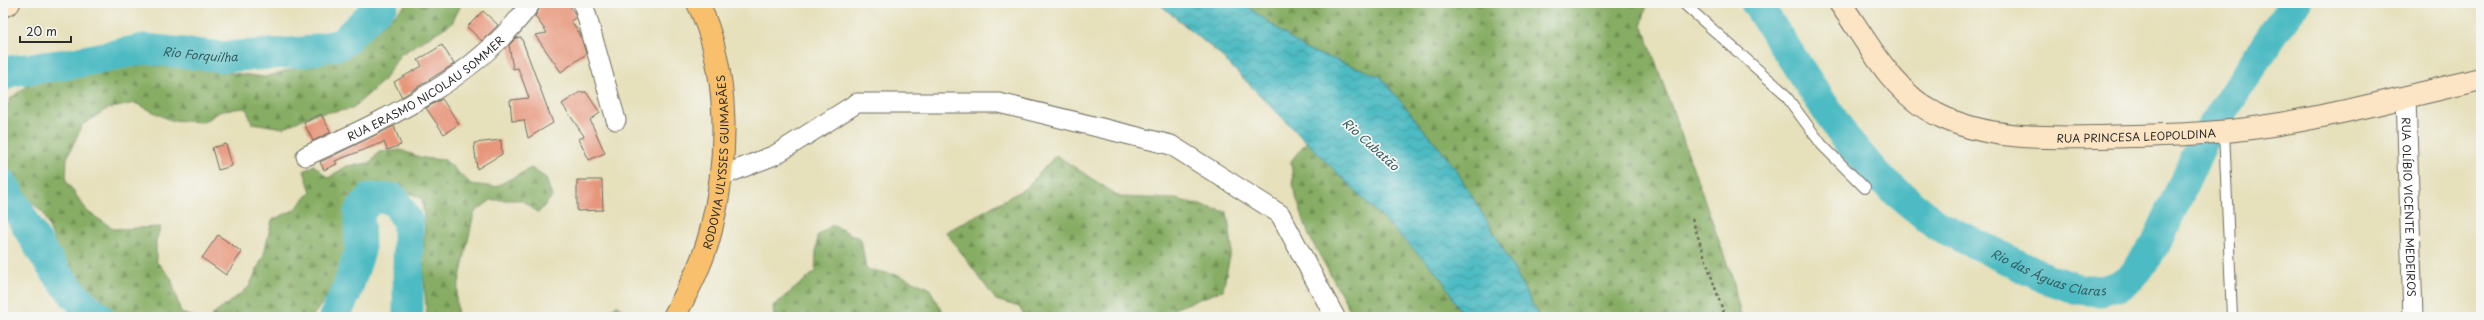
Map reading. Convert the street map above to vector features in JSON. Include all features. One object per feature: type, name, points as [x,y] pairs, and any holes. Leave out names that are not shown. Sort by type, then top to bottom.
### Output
[{"type":"highway","name":"RODOVIA ULYSSES GUIMARÃES","points":[[674,317],[693,281],[711,231],[720,176],[723,119],[717,60],[698,3]]},
{"type":"street","points":[[3,6],[9,3]]},
{"type":"street","name":"RUA ERASMO NICOLAU SOMMER","points":[[306,156],[417,103],[478,61],[520,18],[531,3]]},
{"type":"street","points":[[583,3],[616,120]]},
{"type":"street","name":"RUA PRINCESA LEOPOLDINA","points":[[1840,3],[1883,63],[1907,92],[1936,114],[1954,122],[1991,131],[2035,136],[2186,134],[2218,131],[2299,121],[2481,79]]},
{"type":"street","name":"RUA OLÍBIO VICENTE MEDEIROS","points":[[2406,96],[2413,317]]},
{"type":"street","points":[[720,176],[775,155],[857,103],[999,103],[1171,145],[1280,214],[1335,317]]},
{"type":"lane","points":[[1683,3],[1783,92],[1822,145],[1864,188]]},
{"type":"lane","points":[[2218,131],[2232,317]]},
{"type":"path","points":[[1692,219],[1725,317]]},
{"type":"green space","points":[[408,3],[462,3],[452,23],[400,55],[383,81],[352,109],[314,114],[283,128],[252,123],[246,108],[223,110],[203,122],[170,120],[135,103],[107,109],[82,125],[67,158],[66,181],[88,212],[114,229],[161,227],[156,241],[156,261],[171,278],[181,313],[195,317],[115,317],[101,298],[62,261],[44,214],[19,190],[3,164],[3,114],[11,98],[30,83],[59,78],[82,69],[140,62],[265,77],[309,64],[329,62],[354,50]]},
{"type":"green space","points":[[1243,3],[1647,3],[1642,24],[1733,280],[1741,317],[1539,317],[1495,234],[1453,165],[1380,76],[1305,49]]},
{"type":"green space","points":[[1307,141],[1440,276],[1464,317],[1354,317],[1309,236],[1294,191],[1291,161]]},
{"type":"green space","points":[[400,150],[423,158],[445,160],[471,184],[495,187],[531,168],[546,178],[552,197],[538,213],[521,200],[491,200],[474,213],[456,297],[458,317],[427,317],[422,258],[425,227],[422,199],[404,191],[379,189],[351,196],[345,260],[328,295],[312,317],[210,317],[249,287],[264,254],[272,220],[294,210],[311,192],[304,171],[314,165],[328,178],[347,166],[370,163],[379,152]]},
{"type":"green space","points":[[1056,155],[1120,197],[1176,199],[1227,212],[1232,246],[1223,290],[1174,309],[1168,317],[1025,317],[1019,307],[996,300],[946,232],[1026,188]]},
{"type":"green space","points":[[832,225],[861,239],[866,269],[898,275],[929,288],[946,317],[774,317],[773,306],[815,272],[817,236]]},
{"type":"green space","points":[[617,305],[634,317],[601,317]]},
{"type":"water","name":"Rio Cubatão","points":[[1158,3],[1243,3],[1305,49],[1380,76],[1453,165],[1495,234],[1539,317],[1464,317],[1440,276],[1217,52]]},
{"type":"building","points":[[542,3],[568,3],[576,17],[571,21],[580,34],[586,54],[561,72],[535,35],[547,33],[535,16]]},
{"type":"building","points":[[483,11],[498,25],[482,41],[467,27]]},
{"type":"building","points":[[521,37],[553,123],[528,138],[524,120],[512,121],[510,100],[529,98],[518,68],[513,69],[509,45],[516,38]]},
{"type":"building","points":[[442,45],[454,64],[402,97],[394,82],[422,66],[418,60]]},
{"type":"building","points":[[580,92],[586,92],[600,113],[590,120],[605,153],[589,160],[579,139],[584,136],[562,104]]},
{"type":"building","points":[[442,99],[459,124],[444,134],[426,108]]},
{"type":"building","points":[[321,114],[331,132],[313,141],[304,123]]},
{"type":"building","points":[[394,126],[401,145],[387,150],[384,142],[335,161],[337,164],[324,170],[320,162]]},
{"type":"building","points":[[501,140],[502,154],[477,169],[474,143]]},
{"type":"building","points":[[226,144],[232,166],[218,170],[212,148]]},
{"type":"building","points":[[577,180],[602,180],[603,210],[577,211]]},
{"type":"building","points":[[218,235],[242,252],[226,275],[202,258]]},
{"type":"waterway","name":"Rio Forquilha","points":[[3,76],[10,71],[69,64],[145,49],[223,57],[304,52],[341,44],[383,3]]},
{"type":"waterway","name":"Rio das Águas Claras","points":[[1756,3],[1845,138],[1879,178],[1937,225],[2047,279],[2078,289],[2101,291],[2118,286],[2134,275],[2156,244],[2203,141],[2279,25],[2296,3]]},
{"type":"waterway","name":"Rio Forquilha","points":[[3,184],[56,273],[83,304],[99,317]]},
{"type":"waterway","name":"Rio Forquilha","points":[[334,317],[346,293],[360,251],[359,213],[371,198],[394,199],[408,222],[408,317]]}]
